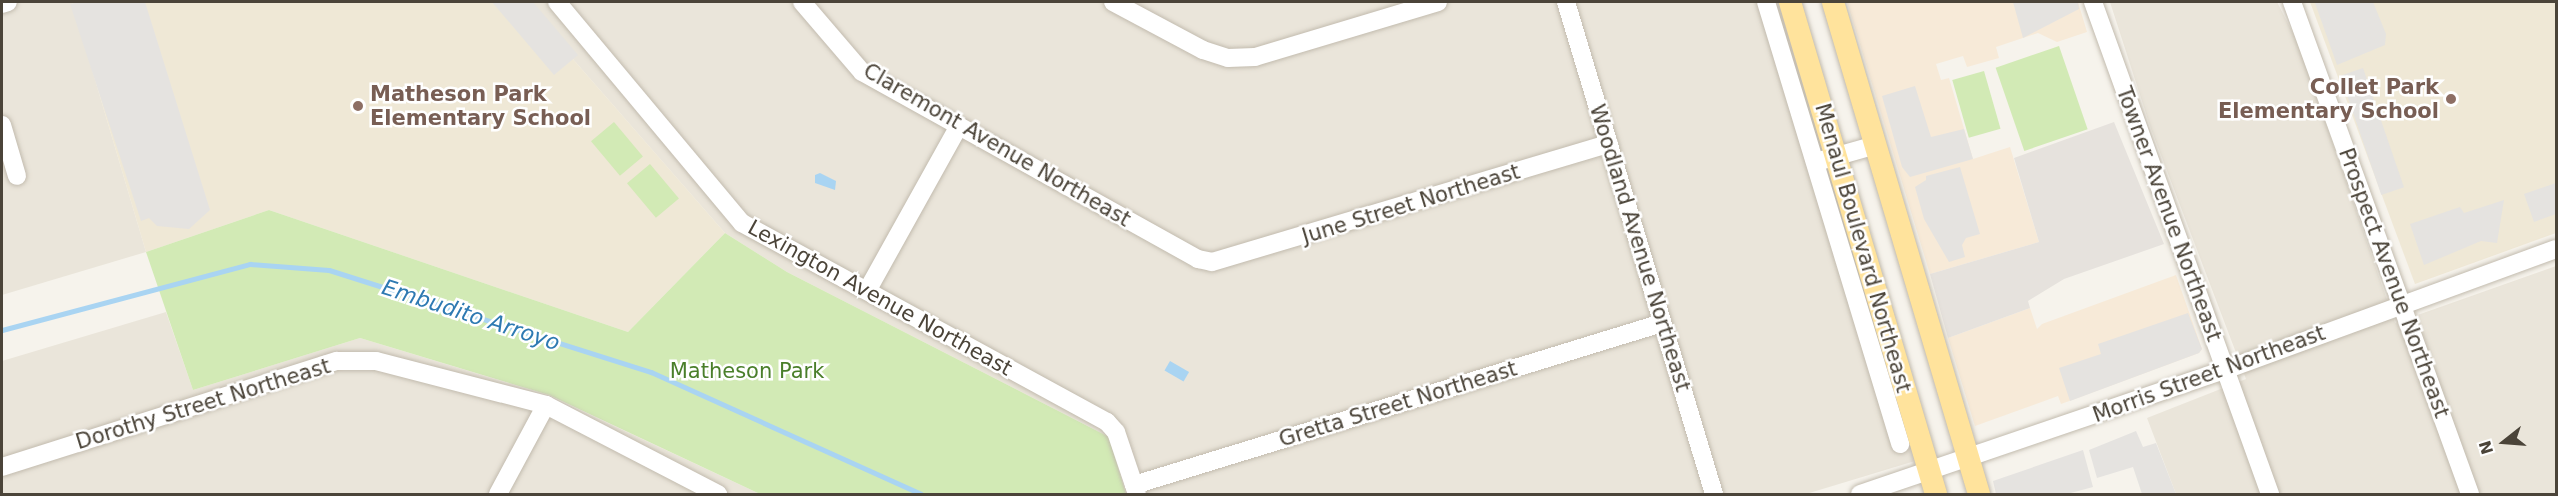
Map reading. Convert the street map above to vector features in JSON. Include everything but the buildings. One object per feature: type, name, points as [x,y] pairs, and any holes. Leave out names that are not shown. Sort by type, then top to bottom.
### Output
[{"type":"main road","name":"Menaul Boulevard Northeast","points":[[1790,2],[1826,159],[1932,484]]},
{"type":"main road","name":"Menaul Boulevard Northeast","points":[[1833,2],[1979,495]]},
{"type":"street","points":[[2,4],[8,2]]},
{"type":"street","name":"Lexington Avenue Northeast","points":[[557,2],[742,223],[1107,422],[1116,432],[1136,490]]},
{"type":"street","name":"Claremont Avenue Northeast","points":[[802,2],[862,72],[1198,259],[1212,262]]},
{"type":"street","points":[[1113,2],[1203,50],[1228,58],[1255,57],[1437,2]]},
{"type":"street","name":"Woodland Avenue Northeast","points":[[1566,2],[1714,495]]},
{"type":"street","points":[[1766,2],[1826,159],[1900,444]]},
{"type":"street","name":"Towner Avenue Northeast","points":[[2093,2],[2270,495]]},
{"type":"street","name":"Prospect Avenue Northeast","points":[[2293,2],[2470,495]]},
{"type":"street","points":[[2,125],[17,176]]},
{"type":"street","points":[[867,291],[959,126]]},
{"type":"street","name":"June Street Northeast","points":[[1212,262],[1609,144]]},
{"type":"street","points":[[1826,159],[1876,145]]},
{"type":"street","name":"Morris Street Northeast","points":[[1860,495],[1932,484],[1968,459],[2225,370],[2556,249]]},
{"type":"street","name":"Gretta Street Northeast","points":[[1136,490],[1662,323]]},
{"type":"street","name":"Dorothy Street Northeast","points":[[2,467],[337,361],[376,361],[546,405],[718,495]]},
{"type":"street","points":[[498,495],[546,405]]},
{"type":"shaded area","points":[[2,2],[72,2],[146,252],[2,295]]},
{"type":"shaded area","name":"Matheson Park Elementary School","points":[[72,2],[523,2],[725,233],[628,332],[269,210],[146,252]]},
{"type":"shaded area","points":[[145,2],[210,210],[189,229],[157,226],[149,218],[141,221],[70,4]]},
{"type":"shaded area","points":[[492,2],[533,2],[578,55],[554,75]]},
{"type":"shaded area","points":[[523,2],[1774,2],[1915,461],[1806,494],[1126,494],[1109,437],[787,272],[725,233]]},
{"type":"shaded area","points":[[1847,2],[2078,2],[2087,32],[2057,42],[2038,33],[1996,47],[1999,58],[1967,67],[1963,56],[1936,64],[1941,80],[1949,78],[1973,159],[2010,147],[2039,242],[1930,274]]},
{"type":"shaded area","points":[[2013,2],[2078,2],[2079,9],[2023,38]]},
{"type":"shaded area","points":[[2110,2],[2277,2],[2298,43],[2395,323],[2556,266],[2556,494],[2176,494],[2147,418],[2246,379],[2150,126]]},
{"type":"shaded area","name":"Collet Park Elementary School","points":[[2310,2],[2556,2],[2556,233],[2415,284]]},
{"type":"shaded area","points":[[2373,2],[2386,34],[2385,45],[2337,65],[2315,3]]},
{"type":"shaded area","points":[[2363,68],[2404,187],[2381,195],[2340,76]]},
{"type":"shaded area","points":[[1915,86],[1931,137],[1964,129],[1973,159],[1910,177],[1902,167],[1882,96]]},
{"type":"shaded area","points":[[2114,122],[2164,244],[2064,279],[2028,301],[2030,308],[1948,338],[1930,274],[2039,242],[2014,158]]},
{"type":"shaded area","points":[[1960,167],[1980,234],[1966,238],[1962,245],[1965,257],[1949,262],[1924,219],[1915,187],[1926,180],[1926,176]]},
{"type":"shaded area","points":[[2556,183],[2556,214],[2534,222],[2524,194]]},
{"type":"shaded area","points":[[2504,200],[2497,243],[2481,241],[2424,265],[2410,224],[2460,207],[2464,213]]},
{"type":"shaded area","points":[[2176,275],[2202,349],[2199,353],[2061,404],[2058,396],[1975,426],[1948,338],[2030,308],[2037,329],[2042,324]]},
{"type":"shaded area","points":[[166,312],[193,390],[360,338],[548,395],[760,494],[2,494],[2,361]]},
{"type":"shaded area","points":[[2188,313],[2202,349],[2199,353],[2070,401],[2059,368],[2101,354],[2098,344]]},
{"type":"shaded area","points":[[2136,431],[2143,447],[2156,443],[2176,494],[2142,494],[2133,467],[2097,478],[2089,450]]},
{"type":"shaded area","points":[[2083,450],[2093,487],[2067,494],[1996,494],[1993,481]]},
{"type":"green space","points":[[2059,46],[2088,129],[2024,151],[1996,68]]},
{"type":"green space","points":[[1984,71],[2001,129],[1969,138],[1952,80]]},
{"type":"green space","points":[[614,122],[643,156],[620,176],[591,141]]},
{"type":"green space","points":[[650,164],[679,198],[656,218],[627,183]]},
{"type":"green space","name":"Matheson Park","points":[[269,210],[628,332],[725,233],[787,272],[1109,437],[1126,494],[760,494],[549,395],[360,338],[193,390],[146,252]]},
{"type":"water","points":[[820,173],[836,181],[835,190],[815,183],[815,175]]},
{"type":"water","points":[[1170,361],[1189,372],[1184,382],[1164,371]]},
{"type":"waterway","name":"Embudito Arroyo","points":[[2,330],[250,264],[329,270],[651,372],[921,494]]},
{"type":"place","name":"Collet Park Elementary School","points":[[2451,99]]},
{"type":"place","name":"Matheson Park Elementary School","points":[[358,106]]}]
